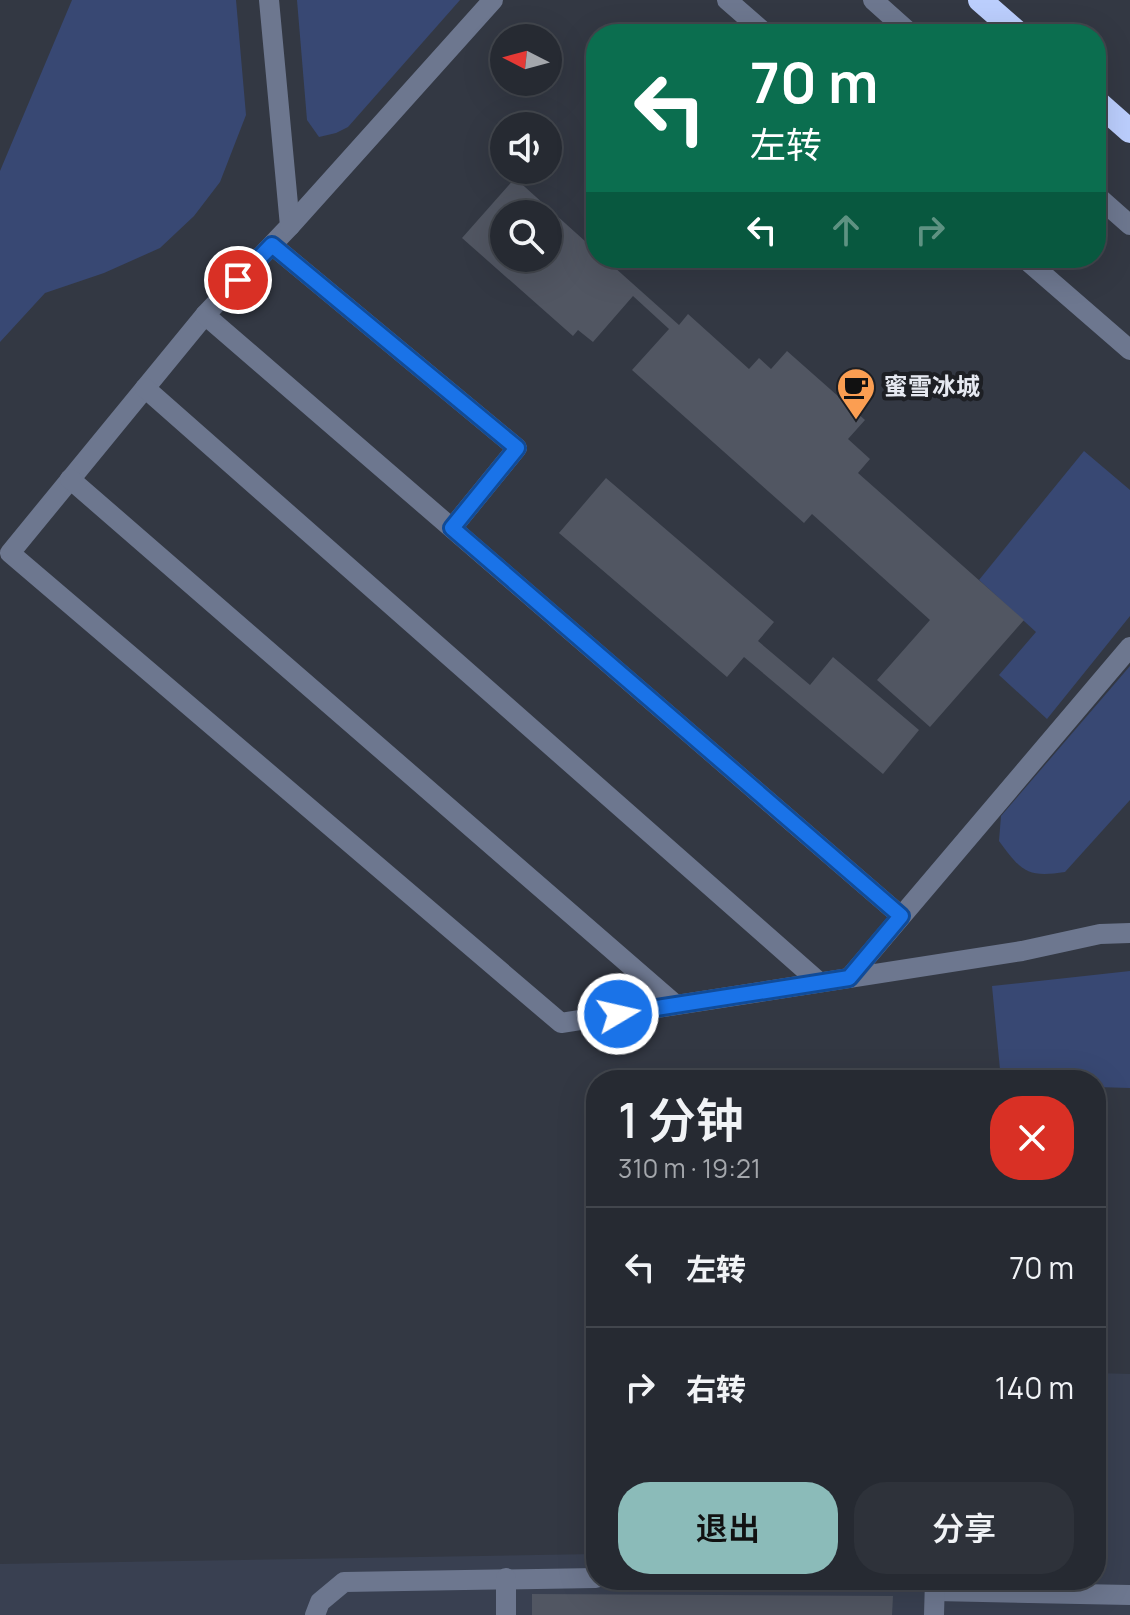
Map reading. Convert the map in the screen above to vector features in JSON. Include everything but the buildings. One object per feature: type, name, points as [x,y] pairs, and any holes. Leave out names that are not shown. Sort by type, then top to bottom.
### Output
[{"type":"highway","points":[[980,0],[1008,24]]},
{"type":"highway","points":[[1106,110],[1130,131]]},
{"type":"street","points":[[269,0],[290,226]]},
{"type":"street","points":[[493,0],[290,226],[205,315],[10,553],[561,1023],[1022,951],[1100,934],[1130,933]]},
{"type":"street","points":[[873,0],[900,24]]},
{"type":"street","points":[[735,2],[756,24]]},
{"type":"street","points":[[1106,204],[1130,225]]},
{"type":"street","points":[[272,245],[517,448],[452,528]]},
{"type":"street","points":[[1036,268],[1130,350]]},
{"type":"street","points":[[205,315],[901,916]]},
{"type":"street","points":[[145,388],[819,982]]},
{"type":"street","points":[[70,479],[676,1005]]},
{"type":"street","points":[[849,978],[1130,647]]},
{"type":"street","points":[[506,1578],[506,1615]]},
{"type":"street","points":[[315,1615],[320,1602],[344,1582],[586,1578]]},
{"type":"street","points":[[934,1615],[935,1590]]},
{"type":"street","points":[[1022,1590],[1130,1595]]},
{"type":"shaded area","points":[[72,0],[236,0],[246,115],[220,182],[194,216],[160,248],[104,273],[45,293],[0,342],[0,171]]},
{"type":"shaded area","points":[[297,0],[460,0],[348,127],[319,137],[307,120]]},
{"type":"shaded area","points":[[1084,451],[1130,490],[1130,616],[1047,719],[999,675],[1036,632],[979,580]]},
{"type":"shaded area","points":[[1130,666],[1130,800],[1065,872],[1042,874],[1026,870],[999,841],[1001,816]]},
{"type":"shaded area","points":[[1130,971],[1130,1088],[1106,1087],[1106,1070],[1000,1070],[992,986]]},
{"type":"shaded area","points":[[1106,1373],[1130,1374],[1130,1615],[0,1615],[0,1564],[586,1554],[586,1590],[1106,1590]]},
{"type":"place","name":"蜜雪冰城","points":[[856,421]]},
{"type":"route","points":[[238,280],[272,245],[517,448],[452,528],[901,916],[849,978],[618,1014]]}]
